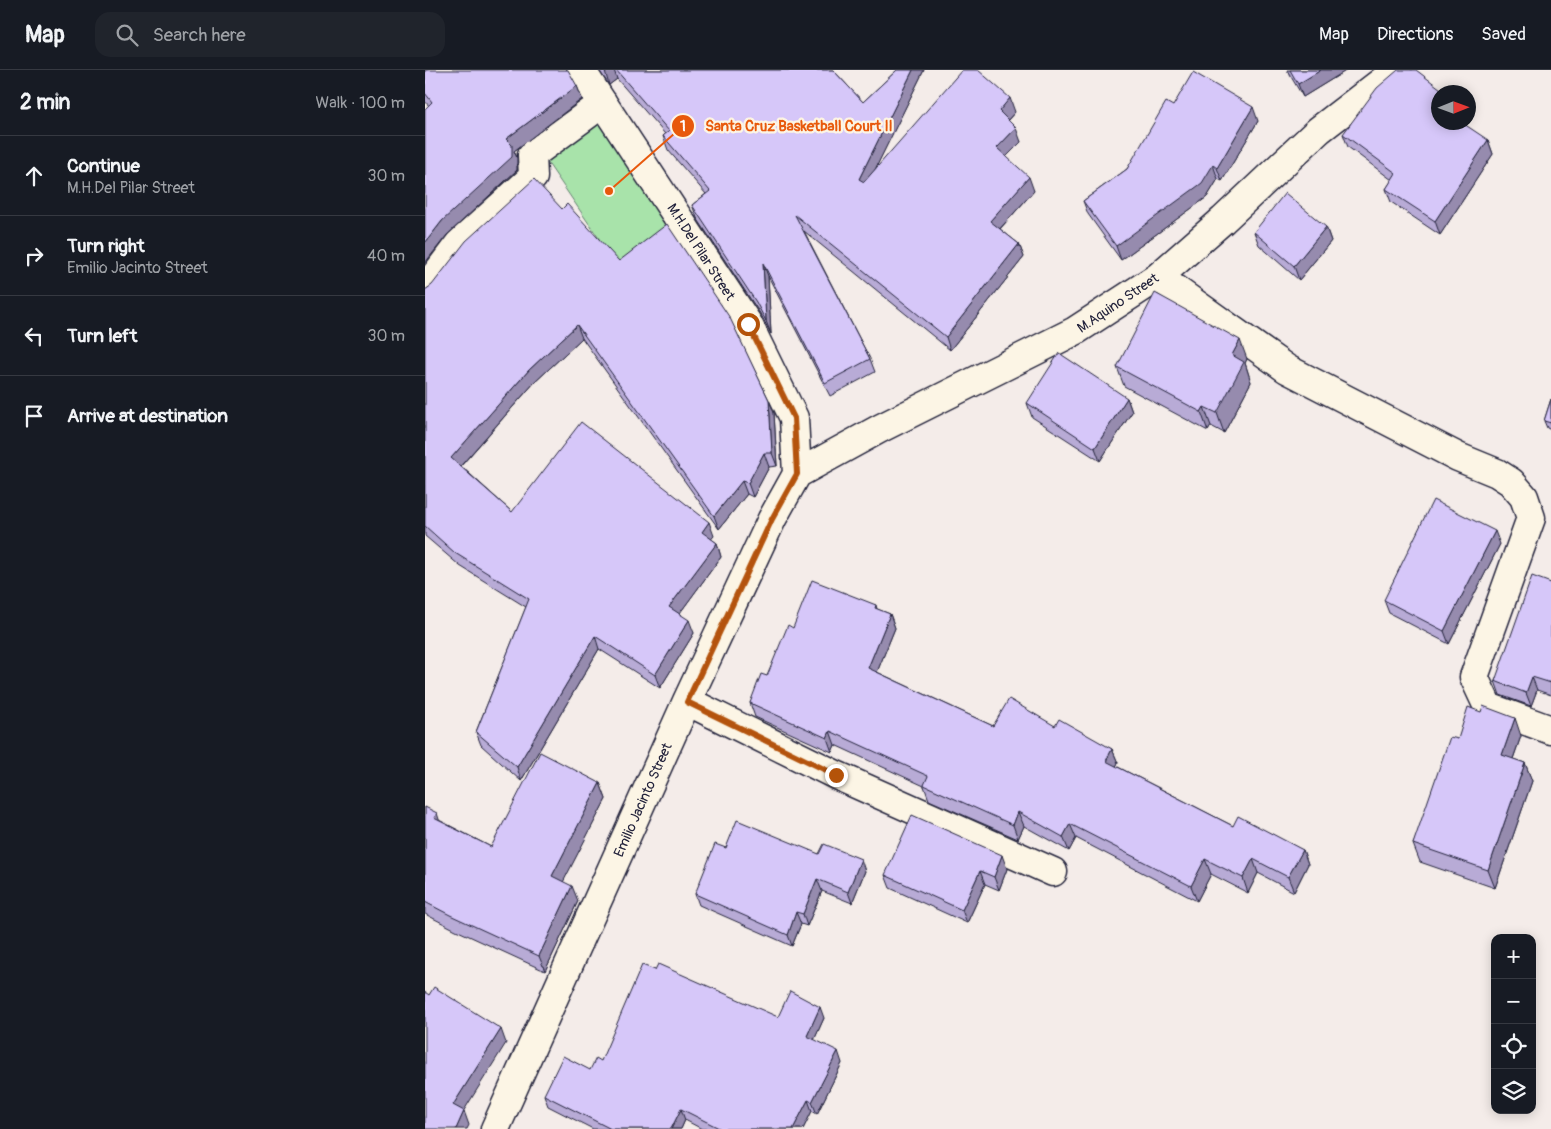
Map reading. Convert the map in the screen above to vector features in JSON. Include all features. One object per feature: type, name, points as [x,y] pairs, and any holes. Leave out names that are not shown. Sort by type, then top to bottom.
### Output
[{"type":"street","name":"M.H.Del Pilar Street","points":[[581,70],[748,324],[794,418],[797,474]]},
{"type":"street","name":"M.Aquino Street","points":[[797,474],[881,428],[1075,332],[1159,277],[1319,130],[1397,70]]},
{"type":"street","points":[[425,289],[459,244],[533,177],[533,155],[603,103]]},
{"type":"street","points":[[1159,277],[1287,369],[1459,456],[1497,473],[1511,482],[1524,497],[1531,518],[1474,677],[1488,707],[1551,730]]},
{"type":"street","name":"Emilio Jacinto Street","points":[[495,1129],[687,702],[772,519],[797,474]]},
{"type":"street","points":[[687,702],[836,775],[1053,872]]},
{"type":"green space","points":[[599,114],[676,228],[619,268],[541,153]]},
{"type":"building","points":[[425,70],[568,70],[577,86],[506,139],[512,145],[512,157],[442,221],[425,243],[425,109],[432,102],[425,93]]},
{"type":"building","points":[[616,70],[833,70],[863,102],[897,70],[913,70],[859,179],[864,182],[962,70],[978,70],[1010,98],[999,111],[1016,128],[997,148],[1029,177],[990,221],[1019,244],[946,337],[795,215],[870,359],[825,383],[763,263],[766,321],[756,302],[692,205],[710,191],[663,136],[669,131]]},
{"type":"building","points":[[1290,70],[1321,70],[1298,84]]},
{"type":"building","points":[[1398,70],[1416,70],[1436,85],[1431,85],[1431,130],[1473,130],[1488,140],[1435,221],[1386,189],[1396,173],[1343,134],[1377,88]]},
{"type":"building","points":[[1193,72],[1253,107],[1217,168],[1213,165],[1202,183],[1116,246],[1083,201],[1127,169],[1166,102],[1173,106]]},
{"type":"building","points":[[534,179],[562,209],[567,204],[619,261],[667,224],[730,318],[769,400],[772,453],[764,453],[748,483],[742,481],[714,516],[577,325],[529,370],[451,458],[512,512],[581,422],[709,522],[702,532],[717,543],[669,607],[689,620],[655,675],[595,636],[517,767],[476,732],[529,599],[455,553],[425,526],[425,290],[432,285],[466,241]]},
{"type":"building","points":[[1285,193],[1326,227],[1294,266],[1254,232]]},
{"type":"building","points":[[1155,293],[1240,340],[1232,355],[1244,362],[1217,413],[1204,407],[1201,412],[1117,367]]},
{"type":"building","points":[[1059,353],[1127,398],[1095,448],[1027,403]]},
{"type":"building","points":[[1551,399],[1551,423],[1544,421]]},
{"type":"building","points":[[1433,500],[1495,531],[1444,631],[1384,600]]},
{"type":"building","points":[[1532,576],[1551,583],[1551,683],[1532,677],[1526,693],[1495,681]]},
{"type":"building","points":[[812,580],[876,605],[875,608],[890,614],[868,668],[993,726],[1009,699],[1055,726],[1059,719],[1112,749],[1106,761],[1233,826],[1238,816],[1303,850],[1288,877],[1253,859],[1243,878],[1205,859],[1191,886],[1070,824],[1063,837],[1018,812],[1013,825],[924,785],[928,776],[830,731],[827,738],[750,703],[761,674],[767,676],[788,625],[793,628]]},
{"type":"building","points":[[1483,706],[1515,718],[1502,755],[1525,763],[1488,870],[1413,844],[1450,737],[1458,739],[1468,707],[1481,712]]},
{"type":"building","points":[[540,752],[600,783],[552,876],[572,886],[539,956],[425,902],[425,807],[437,813],[434,818],[491,847]]},
{"type":"building","points":[[912,815],[1002,855],[994,877],[980,871],[962,910],[885,875]]},
{"type":"building","points":[[737,820],[819,854],[824,844],[861,859],[848,892],[817,879],[803,914],[796,912],[788,935],[695,894],[715,844],[726,848]]},
{"type":"building","points":[[658,964],[778,1017],[790,991],[820,1007],[807,1036],[838,1051],[812,1102],[808,1100],[793,1129],[721,1129],[681,1109],[671,1129],[611,1129],[544,1095],[563,1056],[590,1070],[596,1058],[601,1061],[642,965],[655,970]]},
{"type":"building","points":[[434,987],[501,1029],[453,1105],[464,1111],[456,1129],[425,1129],[425,992],[429,995]]},
{"type":"place","name":"Santa Cruz Basketball Court II","points":[[609,191]]},
{"type":"route","points":[[748,324],[794,418],[797,474],[772,519],[687,702],[836,775]]}]
